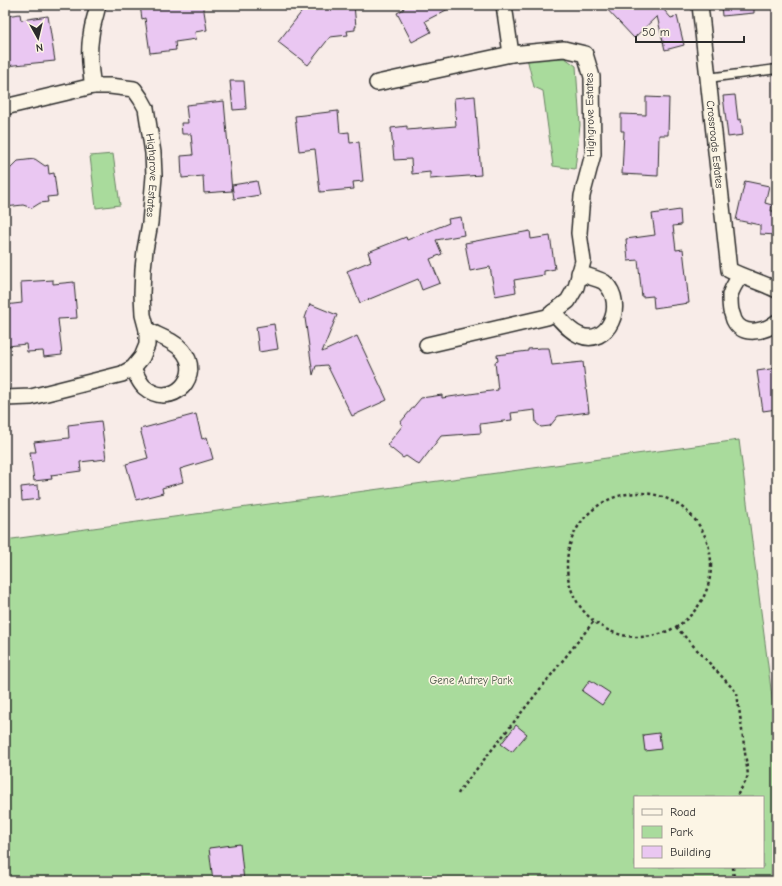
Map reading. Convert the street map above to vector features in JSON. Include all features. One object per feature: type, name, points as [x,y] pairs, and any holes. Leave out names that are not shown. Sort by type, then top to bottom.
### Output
[{"type":"street","points":[[92,86],[90,48],[91,35],[98,5]]},
{"type":"street","points":[[504,5],[511,54]]},
{"type":"street","name":"Crossroads Estates","points":[[700,5],[729,270],[740,276]]},
{"type":"street","name":"Highgrove Estates","points":[[377,83],[511,54],[564,49],[585,54],[592,76],[593,154],[582,196],[579,233],[583,260],[576,287],[568,301],[547,317],[427,345]]},
{"type":"street","name":"Highgrove Estates","points":[[5,107],[92,86],[110,86],[134,89],[142,99],[146,108],[154,176],[150,223],[143,270],[143,308],[147,345],[142,356],[133,368]]},
{"type":"street","points":[[553,312],[568,327],[579,335],[590,337],[603,333],[612,322],[616,311],[611,291],[605,282],[579,273]]},
{"type":"street","points":[[777,290],[764,283],[740,276],[730,296],[730,306],[734,320],[742,329],[753,332],[773,326],[777,322]]},
{"type":"street","points":[[5,398],[31,397],[112,377],[133,368],[143,386],[154,394],[164,396],[178,391],[187,380],[190,370],[189,359],[181,349],[171,342],[146,330]]},
{"type":"lane","points":[[708,78],[777,69]]},
{"type":"path","points":[[640,494],[664,498],[681,508],[696,522],[707,543],[711,567],[706,590],[694,611],[676,627],[651,636],[634,637],[617,633],[594,621],[578,603],[570,585],[567,565],[571,541],[583,520],[601,504],[624,496],[640,494]]},
{"type":"path","points":[[458,794],[594,621]]},
{"type":"path","points":[[676,627],[737,693],[748,775],[737,796]]},
{"type":"path","points":[[733,868],[734,881]]},
{"type":"green space","points":[[527,58],[565,58],[576,66],[580,125],[575,169],[553,166],[543,91],[534,87]]},
{"type":"green space","points":[[113,154],[120,205],[96,208],[90,156]]},
{"type":"green space","name":"Gene Autrey Park","points":[[739,440],[777,736],[777,881],[5,881],[5,540]]},
{"type":"building","points":[[140,5],[203,5],[207,30],[195,32],[196,39],[175,42],[176,50],[150,53],[145,18],[142,19]]},
{"type":"building","points":[[307,5],[354,5],[356,27],[355,30],[347,31],[348,35],[330,37],[308,65],[278,42]]},
{"type":"building","points":[[402,5],[456,5],[425,21],[431,32],[412,42],[397,13],[404,9]]},
{"type":"building","points":[[603,5],[670,5],[664,10],[671,18],[677,16],[684,45],[665,50],[657,16],[634,38]]},
{"type":"building","points":[[721,5],[754,5],[754,13],[722,16]]},
{"type":"building","points":[[20,14],[21,20],[48,16],[55,61],[5,66],[5,16]]},
{"type":"building","points":[[230,81],[244,81],[246,109],[233,110]]},
{"type":"building","points":[[735,95],[738,120],[741,119],[743,135],[728,137],[723,96]]},
{"type":"building","points":[[475,96],[481,175],[430,179],[430,172],[412,174],[411,159],[394,160],[391,128],[407,126],[407,130],[456,126],[454,98]]},
{"type":"building","points":[[646,97],[669,98],[668,135],[659,135],[658,176],[622,174],[624,131],[621,131],[621,114],[646,115]]},
{"type":"building","points":[[224,101],[232,191],[204,193],[203,176],[182,178],[181,156],[193,155],[191,134],[182,134],[181,123],[188,123],[186,105]]},
{"type":"building","points":[[338,111],[340,133],[349,132],[350,143],[359,142],[363,181],[353,182],[354,189],[320,192],[315,149],[299,151],[295,116]]},
{"type":"building","points":[[35,159],[45,166],[48,165],[49,174],[54,173],[57,196],[47,197],[48,202],[40,203],[32,208],[23,205],[5,207],[5,171],[9,170],[18,161]]},
{"type":"building","points":[[257,181],[260,195],[234,199],[232,185]]},
{"type":"building","points":[[745,181],[769,186],[765,203],[772,205],[771,211],[777,211],[777,235],[760,234],[760,225],[736,220]]},
{"type":"building","points":[[680,210],[681,225],[673,226],[676,250],[683,249],[689,303],[654,308],[653,296],[642,297],[638,260],[628,261],[626,239],[655,235],[652,214]]},
{"type":"building","points":[[461,217],[464,235],[436,240],[442,254],[430,259],[440,283],[422,290],[418,279],[360,303],[347,271],[371,261],[368,252],[406,237],[407,240],[449,223],[448,219]]},
{"type":"building","points":[[530,231],[531,239],[550,236],[555,269],[544,271],[544,275],[514,280],[516,292],[495,296],[490,267],[470,271],[465,243]]},
{"type":"building","points":[[53,280],[53,284],[74,282],[77,318],[58,319],[62,355],[44,357],[43,351],[27,352],[26,344],[8,346],[8,339],[5,339],[5,305],[22,303],[21,282]]},
{"type":"building","points":[[310,304],[337,315],[322,352],[357,336],[387,400],[352,416],[327,365],[316,366],[313,375],[305,318]]},
{"type":"building","points":[[274,324],[278,349],[259,352],[256,327]]},
{"type":"building","points":[[549,348],[552,365],[583,362],[589,412],[558,416],[550,426],[541,427],[536,423],[535,410],[511,413],[512,420],[480,424],[481,433],[441,436],[419,465],[406,456],[403,458],[387,445],[403,425],[400,423],[421,398],[442,395],[442,398],[498,390],[495,362],[498,361],[497,355]]},
{"type":"building","points":[[777,368],[777,409],[763,411],[757,371]]},
{"type":"building","points":[[196,414],[202,439],[207,437],[213,459],[180,469],[183,482],[162,488],[163,493],[136,500],[126,464],[148,458],[140,429]]},
{"type":"building","points":[[101,421],[106,459],[80,462],[81,471],[51,475],[52,479],[34,481],[30,452],[36,452],[34,442],[69,438],[68,425]]},
{"type":"building","points":[[38,485],[39,499],[22,501],[21,487]]},
{"type":"building","points":[[590,680],[610,693],[602,705],[582,691]]},
{"type":"building","points":[[516,725],[527,734],[512,752],[501,744]]},
{"type":"building","points":[[659,733],[661,749],[645,751],[643,735]]},
{"type":"building","points":[[240,844],[244,881],[213,881],[209,848]]}]
